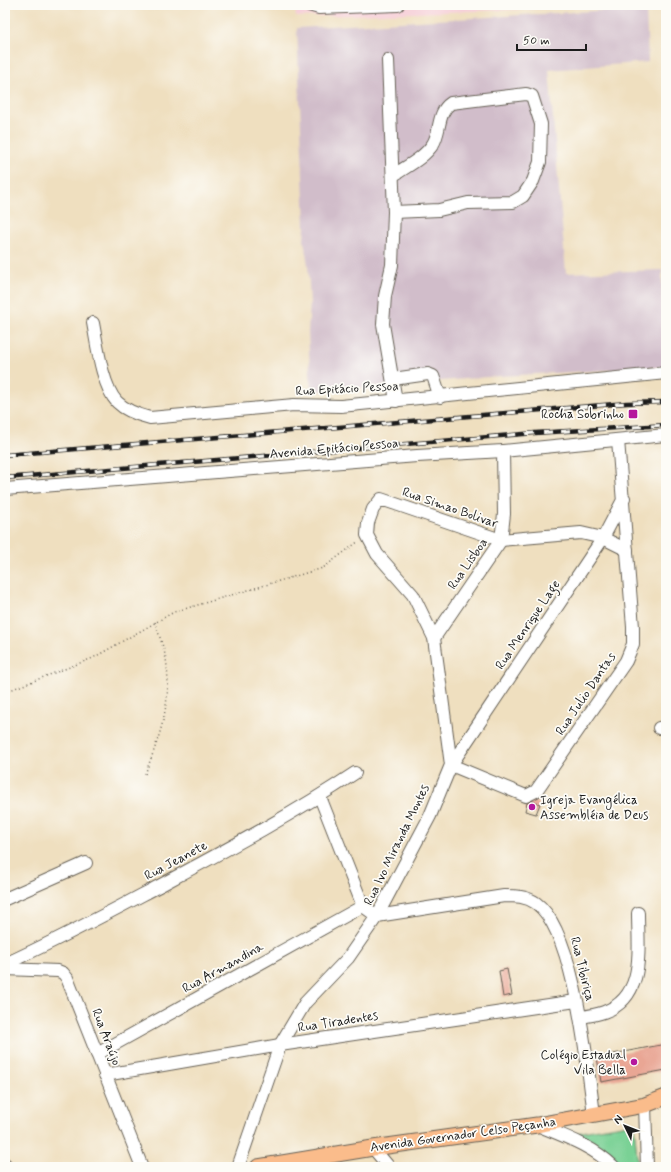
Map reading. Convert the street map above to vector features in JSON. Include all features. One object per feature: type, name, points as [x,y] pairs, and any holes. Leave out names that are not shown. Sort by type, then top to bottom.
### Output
[{"type":"main road","name":"Avenida Governador Celso Peçanha","points":[[258,1167],[373,1148],[537,1125],[645,1105],[666,1097]]},
{"type":"street","points":[[309,5],[319,8],[398,5]]},
{"type":"street","points":[[388,60],[394,175],[394,212],[392,265],[383,310],[383,324],[396,401]]},
{"type":"street","points":[[394,175],[432,146],[436,139],[443,111],[451,103],[526,94],[532,96],[541,124],[540,162],[533,181],[523,196],[513,202],[468,203],[439,210],[394,212]]},
{"type":"street","name":"Rua Epitácio Pessoa","points":[[93,323],[104,378],[116,401],[134,414],[150,418],[281,406],[341,406],[666,373]]},
{"type":"street","points":[[393,379],[428,374],[433,376],[440,397]]},
{"type":"street","name":"Avenida Epitácio Pessoa","points":[[5,489],[401,457],[503,451],[666,435]]},
{"type":"street","name":"Rua Julio Dantas","points":[[452,765],[526,796],[536,791],[617,677],[626,661],[633,644],[633,627],[624,498],[618,440]]},
{"type":"street","name":"Rua Lisboa","points":[[434,638],[502,540],[504,514],[503,451]]},
{"type":"street","name":"Rua Menrique Lage","points":[[452,765],[603,538],[624,498]]},
{"type":"street","name":"Rua Simao Bolivar","points":[[367,535],[368,523],[373,509],[381,499],[502,540],[581,533],[603,538],[627,550]]},
{"type":"street","points":[[367,535],[377,554],[413,595],[434,638],[452,765]]},
{"type":"street","name":"Rua Ivo Miranda Montes","points":[[238,1167],[280,1045],[305,1003],[348,958],[377,916],[430,816],[452,765]]},
{"type":"street","name":"Rua Jeanete","points":[[5,964],[100,918],[226,851],[320,797],[355,773]]},
{"type":"street","points":[[320,797],[363,906],[377,916]]},
{"type":"street","points":[[5,899],[86,863]]},
{"type":"street","name":"Rua Tibiriça","points":[[377,916],[504,896],[518,896],[529,899],[545,912],[556,929],[564,947],[580,1017],[594,1114]]},
{"type":"street","name":"Rua Armandina","points":[[97,1054],[363,906]]},
{"type":"street","points":[[580,1017],[603,1012],[616,1006],[630,992],[634,983],[638,956],[638,913]]},
{"type":"street","name":"Rua Araújo","points":[[5,969],[58,971],[63,973],[68,978],[142,1167]]},
{"type":"street","name":"Rua Tiradentes","points":[[105,1075],[280,1045],[576,1001]]},
{"type":"street","points":[[645,1105],[646,1167]]},
{"type":"street","points":[[537,1125],[581,1144],[607,1160],[614,1167]]},
{"type":"street","points":[[373,1148],[389,1167]]},
{"type":"path","points":[[5,692],[93,658],[174,612],[323,568],[367,535]]},
{"type":"path","points":[[145,774],[163,724],[168,695],[167,666],[156,622]]},
{"type":"shaded area","points":[[295,5],[651,5],[296,17]]},
{"type":"shaded area","points":[[646,8],[648,62],[549,70],[566,273],[662,270],[662,301],[666,301],[666,367],[500,376],[311,392],[308,332],[310,304],[308,265],[304,240],[305,227],[297,28]]},
{"type":"green space","points":[[634,1123],[638,1167],[621,1167],[576,1133]]},
{"type":"building","name":"Igreja Evangélica Assembléia de Deus","points":[[532,801],[540,804],[536,814],[525,811],[527,803]]},
{"type":"building","points":[[507,969],[512,995],[503,997],[499,971]]},
{"type":"building","points":[[666,1044],[666,1070],[601,1082],[597,1057]]},
{"type":"railway","points":[[5,455],[627,403],[666,402]]},
{"type":"railway","points":[[5,478],[535,433],[666,425]]},
{"type":"place","name":"Rocha Sobrinho","points":[[633,414]]},
{"type":"place","name":"Igreja Evangélica Assembléia de Deus","points":[[532,807]]},
{"type":"place","name":"Colégio Estadual Vila Bella","points":[[634,1062]]}]
